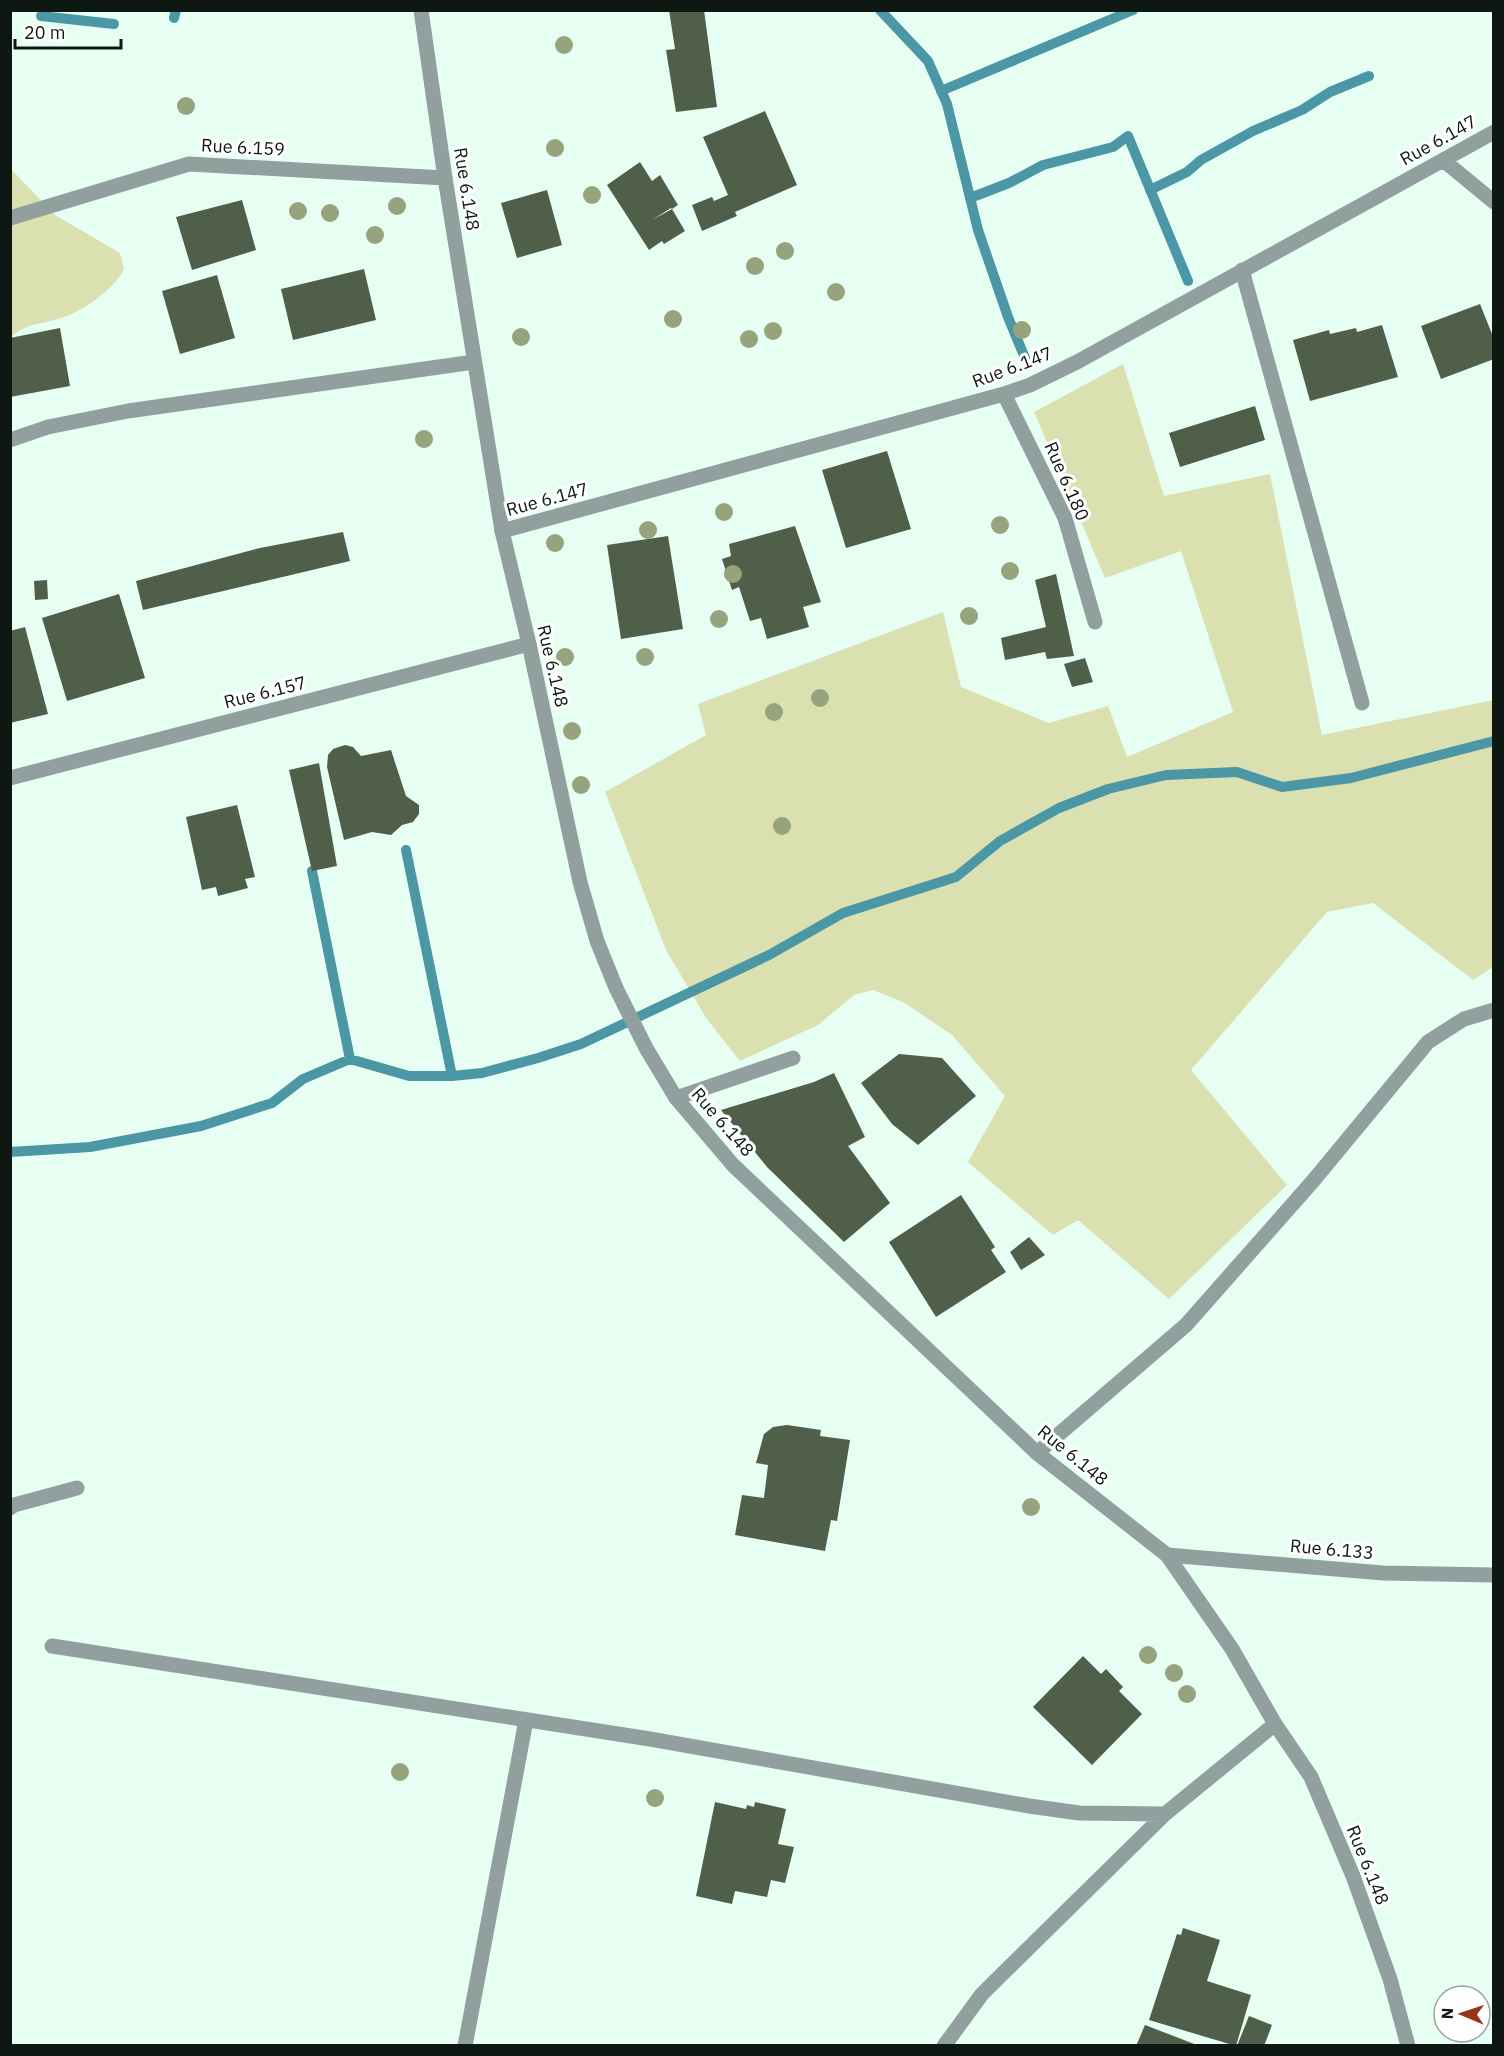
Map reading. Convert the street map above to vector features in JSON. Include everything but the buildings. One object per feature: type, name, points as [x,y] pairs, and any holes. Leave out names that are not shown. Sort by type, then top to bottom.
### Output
[{"type":"street","name":"Rue 6.148","points":[[421,10],[445,178],[502,531],[529,644],[580,882],[597,941],[616,988],[646,1048],[676,1098],[733,1165],[1037,1453],[1167,1554],[1232,1649],[1275,1725],[1311,1777],[1353,1876],[1390,1979],[1408,2046]]},
{"type":"street","name":"Rue 6.147","points":[[502,531],[1030,385],[1077,362],[1494,132]]},
{"type":"street","points":[[1443,160],[1494,202]]},
{"type":"street","name":"Rue 6.159","points":[[10,218],[189,164],[445,178]]},
{"type":"street","points":[[1242,270],[1362,703]]},
{"type":"street","points":[[10,440],[48,428],[128,411],[474,362]]},
{"type":"street","name":"Rue 6.180","points":[[1004,394],[1065,518],[1095,622]]},
{"type":"street","name":"Rue 6.157","points":[[10,778],[529,644]]},
{"type":"street","points":[[1037,1453],[1186,1325],[1313,1181],[1428,1042],[1464,1019],[1494,1010]]},
{"type":"street","points":[[676,1098],[793,1058]]},
{"type":"street","points":[[10,1508],[77,1488]]},
{"type":"street","name":"Rue 6.133","points":[[1167,1554],[1383,1573],[1494,1575]]},
{"type":"street","points":[[52,1646],[650,1739],[1029,1806],[1079,1813],[1166,1814]]},
{"type":"street","points":[[465,2046],[526,1720]]},
{"type":"street","points":[[944,2046],[982,1994],[1166,1814],[1275,1725]]},
{"type":"green space","points":[[10,168],[55,215],[120,253],[124,269],[113,285],[96,300],[77,312],[28,327],[11,337]]},
{"type":"green space","points":[[1123,364],[1164,496],[1270,474],[1322,735],[1494,700],[1493,967],[1473,980],[1373,903],[1327,912],[1191,1070],[1287,1185],[1169,1299],[1078,1220],[1053,1235],[968,1162],[1005,1096],[952,1035],[903,1002],[873,990],[854,995],[818,1025],[740,1061],[706,1018],[666,950],[605,792],[706,735],[698,704],[943,612],[961,687],[1049,723],[1108,706],[1127,757],[1233,712],[1181,551],[1105,578],[1034,412]]},
{"type":"waterway","points":[[174,18],[176,10]]},
{"type":"waterway","points":[[880,10],[928,61],[947,104],[978,230],[1008,317],[1025,358]]},
{"type":"waterway","points":[[941,91],[1133,10]]},
{"type":"waterway","points":[[41,16],[114,24]]},
{"type":"waterway","points":[[1150,190],[1187,172],[1201,160],[1253,131],[1302,110],[1330,92],[1369,76]]},
{"type":"waterway","points":[[970,198],[1009,183],[1043,165],[1113,147],[1128,136],[1188,281]]},
{"type":"waterway","points":[[10,1152],[90,1147],[201,1126],[272,1103],[303,1079],[350,1059],[409,1076],[452,1076],[482,1073],[581,1044],[769,955],[843,913],[956,877],[1000,841],[1059,808],[1108,789],[1166,775],[1237,772],[1282,787],[1351,778],[1494,741]]},
{"type":"waterway","points":[[406,850],[452,1076]]},
{"type":"waterway","points":[[312,871],[350,1059]]}]
